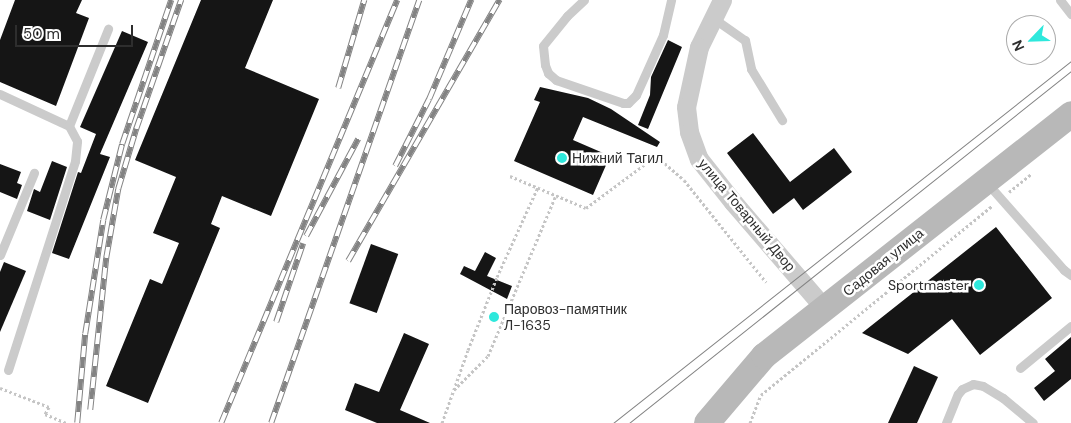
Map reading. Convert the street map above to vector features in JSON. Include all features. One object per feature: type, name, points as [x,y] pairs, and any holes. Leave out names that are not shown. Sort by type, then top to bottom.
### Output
[{"type":"main road","name":"Садовая улица","points":[[706,423],[764,356],[825,308],[993,190],[1071,114]]},
{"type":"street","name":"улица Товарный Двор","points":[[722,0],[699,46],[686,107],[690,132],[699,159],[733,202],[825,308]]},
{"type":"lane","points":[[584,0],[567,16],[543,46],[548,74],[556,80],[623,103],[628,103],[636,95],[663,35],[671,0]]},
{"type":"lane","points":[[1060,0],[1071,14]]},
{"type":"lane","points":[[713,18],[745,40],[751,69],[782,120]]},
{"type":"lane","points":[[70,126],[108,29]]},
{"type":"lane","points":[[0,94],[70,126],[77,141],[76,161],[8,370]]},
{"type":"lane","points":[[0,255],[34,172]]},
{"type":"lane","points":[[993,190],[1064,270],[1071,274]]},
{"type":"lane","points":[[1020,368],[1071,326]]},
{"type":"lane","points":[[946,423],[962,388],[973,384],[983,386],[1003,398],[1033,423]]},
{"type":"path","points":[[510,176],[586,208],[648,162],[661,160],[684,180],[766,282]]},
{"type":"path","points":[[750,423],[761,395],[993,190],[1036,170]]},
{"type":"path","points":[[442,423],[497,277],[538,187]]},
{"type":"path","points":[[454,390],[488,356],[556,195]]},
{"type":"path","points":[[0,388],[49,407],[45,414],[66,423]]},
{"type":"building","points":[[15,0],[82,0],[76,13],[89,18],[56,106],[0,82],[0,40]]},
{"type":"building","points":[[201,0],[273,0],[245,68],[319,99],[271,216],[222,196],[211,224],[220,228],[148,403],[106,386],[150,279],[162,284],[179,243],[153,233],[176,177],[135,160]]},
{"type":"building","points":[[122,31],[148,42],[100,154],[110,157],[69,259],[52,253],[78,172],[81,173],[96,134],[80,127]]},
{"type":"building","points":[[668,40],[682,47],[648,129],[638,125],[650,95],[651,77]]},
{"type":"building","points":[[540,87],[588,98],[611,109],[660,142],[657,147],[583,117],[573,140],[610,156],[593,195],[514,161],[540,102],[534,100]]},
{"type":"building","points":[[753,133],[790,182],[834,148],[852,172],[803,210],[794,198],[773,214],[727,153]]},
{"type":"building","points":[[52,161],[67,167],[50,220],[27,211],[34,189],[40,192]]},
{"type":"building","points":[[0,164],[21,172],[17,183],[22,185],[17,199],[0,192]]},
{"type":"building","points":[[996,227],[1052,298],[980,355],[952,319],[908,354],[862,333]]},
{"type":"building","points":[[371,244],[398,254],[377,313],[349,303]]},
{"type":"building","points":[[485,252],[496,258],[487,276],[512,286],[507,299],[460,274],[464,266],[475,271]]},
{"type":"building","points":[[4,262],[26,271],[0,332],[0,272]]},
{"type":"building","points":[[404,333],[429,344],[400,410],[430,423],[377,423],[345,410],[355,383],[379,392]]},
{"type":"building","points":[[1071,337],[1071,379],[1044,401],[1034,388],[1055,371],[1045,359]]},
{"type":"building","points":[[914,366],[938,377],[917,423],[888,423]]},
{"type":"tram line","points":[[613,423],[1071,61]]},
{"type":"tram line","points":[[629,423],[1071,71]]},
{"type":"railway","points":[[77,423],[85,334],[103,220],[122,144],[171,0]]},
{"type":"railway","points":[[90,410],[106,258],[118,189],[136,129],[181,0]]},
{"type":"railway","points":[[338,88],[364,0]]},
{"type":"railway","points":[[221,423],[397,0]]},
{"type":"railway","points":[[271,423],[419,0]]},
{"type":"railway","points":[[395,166],[429,99],[471,0]]},
{"type":"railway","points":[[348,261],[499,0]]},
{"type":"railway","points":[[306,236],[358,139]]},
{"type":"railway","points":[[276,322],[303,243]]},
{"type":"place","name":"Нижний Тагил","points":[[562,158]]},
{"type":"place","name":"Sportmaster","points":[[979,285]]},
{"type":"place","name":"Паровоз-памятник Л-1635","points":[[494,317]]}]
